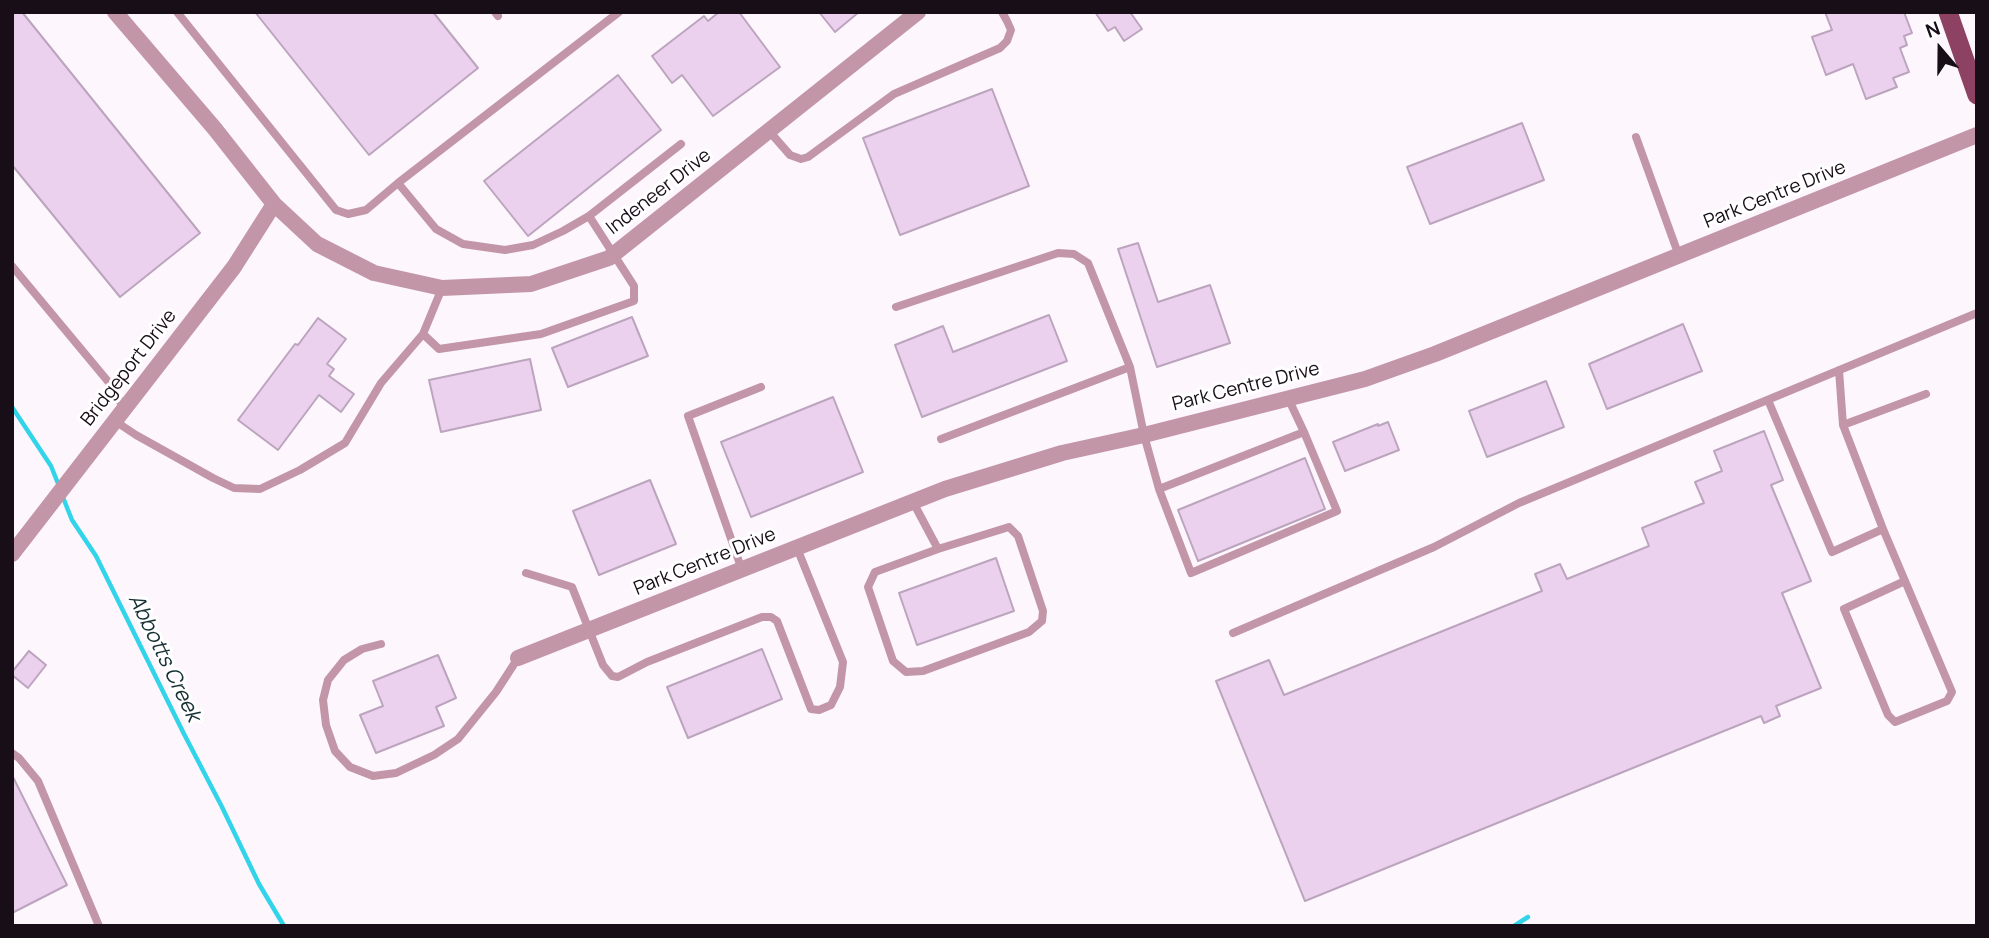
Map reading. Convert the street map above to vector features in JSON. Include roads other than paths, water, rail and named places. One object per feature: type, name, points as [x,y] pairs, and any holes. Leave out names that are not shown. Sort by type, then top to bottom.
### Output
[{"type":"main road","points":[[1948,12],[1977,94]]},
{"type":"street","name":"Indeneer Drive","points":[[121,14],[274,204],[317,244],[374,272],[442,288],[531,284],[609,258],[918,12]]},
{"type":"street","name":"Park Centre Drive","points":[[518,658],[945,489],[1062,453],[1365,379],[1435,354],[1977,135]]},
{"type":"street","name":"Bridgeport Drive","points":[[12,554],[17,538],[120,415],[234,267],[274,204]]},
{"type":"lane","points":[[177,12],[336,210],[348,214],[366,209],[619,12]]},
{"type":"lane","points":[[769,131],[790,155],[801,159],[808,157],[894,94],[1000,48],[1007,41],[1010,30],[1002,12]]},
{"type":"lane","points":[[1636,138],[1679,256]]},
{"type":"lane","points":[[398,183],[436,229],[463,244],[505,250],[533,245],[589,216],[681,144]]},
{"type":"lane","points":[[423,334],[439,349],[541,334],[634,301],[634,286],[589,216]]},
{"type":"lane","points":[[896,307],[1058,253],[1074,254],[1088,263],[1130,367],[1144,435],[1159,488],[1191,573],[1337,511],[1288,398]]},
{"type":"lane","points":[[12,266],[111,386],[120,415],[136,435],[234,488],[260,489],[300,470],[345,443],[381,383],[423,334],[442,288]]},
{"type":"lane","points":[[1233,633],[1434,547],[1519,503],[1977,313]]},
{"type":"lane","points":[[941,439],[1130,367]]},
{"type":"lane","points":[[1839,370],[1843,425],[1883,529],[1952,692],[1947,701],[1895,722],[1888,715],[1844,609],[1905,581]]},
{"type":"lane","points":[[742,570],[688,415],[761,387]]},
{"type":"lane","points":[[1843,425],[1926,394]]},
{"type":"lane","points":[[1768,400],[1832,552],[1883,529]]},
{"type":"lane","points":[[1159,488],[1304,432]]},
{"type":"lane","points":[[913,502],[938,549]]},
{"type":"lane","points":[[1009,527],[1018,536],[1043,611],[1042,621],[1029,632],[923,671],[906,672],[893,661],[868,587],[875,572],[938,549],[1009,527]]},
{"type":"lane","points":[[526,573],[572,587],[607,672],[612,676],[618,677],[647,662],[762,617],[771,617],[777,621],[811,709],[818,710],[831,705],[840,687],[843,662],[797,548]]},
{"type":"lane","points":[[381,644],[362,649],[344,660],[328,680],[323,700],[326,725],[335,751],[350,767],[373,776],[396,773],[434,755],[458,739],[496,692],[518,658]]},
{"type":"lane","points":[[12,753],[38,781],[99,926]]},
{"type":"waterway","name":"Abbotts Creek","points":[[12,407],[51,466],[59,486]]},
{"type":"waterway","name":"Abbotts Creek","points":[[62,495],[72,520],[96,556],[259,884],[284,926]]},
{"type":"waterway","points":[[1514,926],[1528,917]]}]
